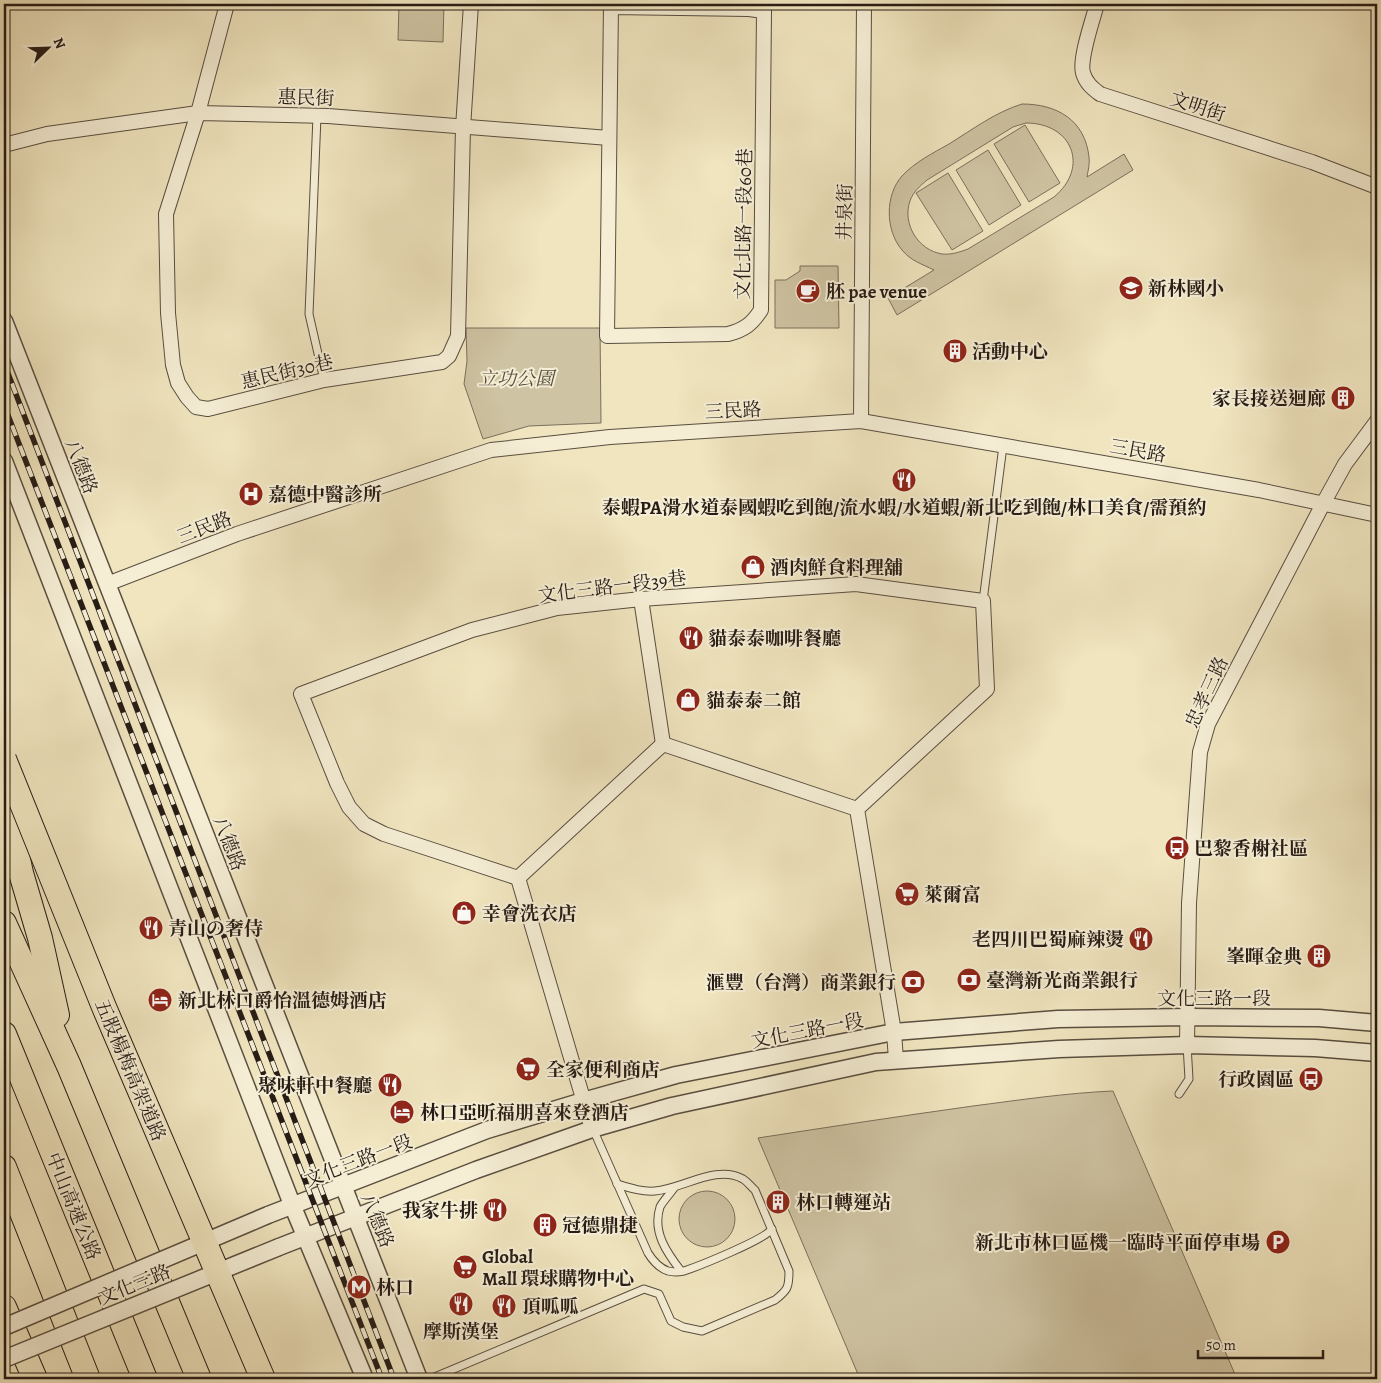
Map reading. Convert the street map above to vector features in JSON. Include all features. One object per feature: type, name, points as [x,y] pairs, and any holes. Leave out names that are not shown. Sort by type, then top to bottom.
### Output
[{"type":"highway","name":"五股楊梅高架道路","points":[[4,759],[104,1007],[263,1379]]},
{"type":"highway","points":[[4,794],[21,873],[40,938],[69,1066]]},
{"type":"highway","points":[[4,922],[69,1066],[199,1379]]},
{"type":"highway","name":"中山高速公路","points":[[4,1034],[145,1379]]},
{"type":"highway","points":[[4,1167],[88,1379]]},
{"type":"highway","points":[[4,1307],[35,1379]]},
{"type":"street","name":"惠民街30巷","points":[[227,4],[198,112],[166,214],[168,313],[173,365],[178,383],[196,407],[208,410],[324,380],[442,362],[449,356],[458,336],[463,128],[471,4]]},
{"type":"street","name":"井泉街","points":[[861,421],[864,4]]},
{"type":"street","name":"文明街","points":[[1097,4],[1084,55],[1083,72],[1089,86],[1100,94],[1312,162],[1377,187]]},
{"type":"street","name":"文化北路一段60巷","points":[[611,6],[764,7],[761,310],[753,323],[740,331],[728,334],[607,336],[611,6]]},
{"type":"street","name":"惠民街","points":[[4,145],[47,134],[198,112],[317,116],[608,138]]},
{"type":"street","name":"八德路","points":[[4,321],[420,1379]]},
{"type":"street","name":"三民路","points":[[106,584],[237,534],[491,450],[610,437],[861,421],[1324,502],[1377,515]]},
{"type":"street","name":"忠孝三路","points":[[1187,1044],[1189,904],[1200,752],[1208,724],[1345,464],[1377,421]]},
{"type":"street","points":[[4,461],[293,1207],[365,1379]]},
{"type":"street","name":"文化三路一段39巷","points":[[518,878],[384,834],[364,824],[349,807],[302,694],[472,630],[557,608],[641,599],[856,584],[983,601]]},
{"type":"street","points":[[641,599],[663,744]]},
{"type":"street","points":[[857,809],[987,689],[983,601]]},
{"type":"street","points":[[663,744],[857,809]]},
{"type":"street","points":[[592,1129],[518,878],[663,744]]},
{"type":"street","points":[[857,809],[894,1032],[896,1060]]},
{"type":"street","name":"文化三路一段","points":[[268,1215],[293,1207],[487,1130],[583,1101],[676,1075],[894,1032],[1058,1019],[1187,1017],[1319,1018],[1377,1023]]},
{"type":"street","points":[[306,1238],[476,1170],[592,1129],[672,1106],[876,1062],[1059,1049],[1187,1044],[1315,1048],[1377,1053]]},
{"type":"street","name":"文化三路","points":[[4,1327],[268,1215]]},
{"type":"street","name":"文化三路","points":[[4,1359],[279,1247],[306,1238]]},
{"type":"lane","points":[[317,116],[309,314],[324,380]]},
{"type":"lane","points":[[983,601],[1003,446]]},
{"type":"lane","points":[[1179,1094],[1188,1079],[1187,1044]]},
{"type":"lane","points":[[592,1129],[648,1253],[655,1264],[668,1271],[682,1271],[761,1238],[772,1229]]},
{"type":"lane","points":[[430,1379],[644,1289],[659,1294],[671,1321],[683,1327],[702,1331],[775,1300],[785,1292],[789,1283],[789,1271],[755,1190],[744,1180],[733,1175],[712,1176],[674,1188],[656,1191],[640,1190],[617,1184]]},
{"type":"lane","points":[[674,1188],[661,1206],[657,1229],[669,1255],[682,1271]]},
{"type":"green space","points":[[399,4],[444,4],[443,42],[398,40]]},
{"type":"green space","points":[[1022,104],[1047,107],[1058,111],[1075,124],[1082,133],[1086,144],[1089,159],[1087,177],[1124,154],[1133,170],[897,315],[888,298],[934,270],[909,257],[896,242],[892,233],[889,213],[892,193],[896,184],[907,171],[924,158],[1012,107]],"holes":[[[1026,123],[1042,125],[1055,130],[1065,139],[1071,149],[1073,160],[1071,173],[1065,185],[1054,197],[968,249],[952,254],[942,254],[933,252],[919,242],[910,227],[908,210],[911,198],[927,180],[1013,127]]]},
{"type":"green space","points":[[1025,125],[1060,183],[1029,202],[994,144]]},
{"type":"green space","points":[[988,150],[1021,205],[989,225],[956,170]]},
{"type":"green space","points":[[948,173],[983,231],[952,250],[916,193]]},
{"type":"green space","points":[[800,266],[838,266],[839,328],[775,328],[775,280],[786,280],[800,271]]},
{"type":"green space","name":"立功公園","points":[[466,328],[600,328],[601,423],[529,426],[483,439],[464,384],[467,361]]},
{"type":"green space","points":[[1113,1091],[1237,1379],[860,1379],[758,1138],[973,1106],[1060,1095]]},
{"type":"green space","points":[[707,1191],[718,1193],[727,1199],[733,1208],[735,1219],[733,1230],[727,1239],[718,1245],[707,1247],[696,1245],[687,1239],[681,1230],[679,1219],[681,1208],[687,1199],[696,1193]]},
{"type":"railway","points":[[4,363],[394,1379]]},
{"type":"railway","points":[[4,405],[382,1379]]},
{"type":"place","name":"新林國小","points":[[1131,288]]},
{"type":"place","name":"胚 pae venue","points":[[808,291]]},
{"type":"place","name":"活動中心","points":[[955,351]]},
{"type":"place","name":"家長接送迴廊","points":[[1343,398]]},
{"type":"place","name":"泰蝦PA滑水道泰國蝦吃到飽/流水蝦/水道蝦/新北吃到飽/林口美食/需預約","points":[[904,480]]},
{"type":"place","name":"嘉德中醫診所","points":[[251,494]]},
{"type":"place","name":"酒肉鮮食料理舖","points":[[753,567]]},
{"type":"place","name":"貓泰泰咖啡餐廳","points":[[691,638]]},
{"type":"place","name":"貓泰泰二館","points":[[688,700]]},
{"type":"place","name":"巴黎香榭社區","points":[[1177,848]]},
{"type":"place","name":"萊爾富","points":[[907,894]]},
{"type":"place","name":"幸會洗衣店","points":[[464,913]]},
{"type":"place","name":"青山の奢侍","points":[[151,928]]},
{"type":"place","name":"老四川巴蜀麻辣燙","points":[[1141,939]]},
{"type":"place","name":"峯暉金典","points":[[1319,956]]},
{"type":"place","name":"臺灣新光商業銀行","points":[[969,980]]},
{"type":"place","name":"滙豐（台灣）商業銀行","points":[[913,982]]},
{"type":"place","name":"新北林口爵怡溫德姆酒店","points":[[160,1000]]},
{"type":"place","name":"全家便利商店","points":[[528,1069]]},
{"type":"place","name":"行政園區","points":[[1311,1079]]},
{"type":"place","name":"聚味軒中餐廳","points":[[390,1085]]},
{"type":"place","name":"林口亞昕福朋喜來登酒店","points":[[402,1112]]},
{"type":"place","name":"林口轉運站","points":[[778,1202]]},
{"type":"place","name":"我家牛排","points":[[495,1210]]},
{"type":"place","name":"冠德鼎捷","points":[[545,1225]]},
{"type":"place","name":"新北市林口區機一臨時平面停車場","points":[[1278,1242]]},
{"type":"place","name":"Global Mall 環球購物中心","points":[[465,1267]]},
{"type":"place","name":"林口","points":[[359,1287]]},
{"type":"place","name":"摩斯漢堡","points":[[461,1304]]},
{"type":"place","name":"頂呱呱","points":[[504,1306]]}]
